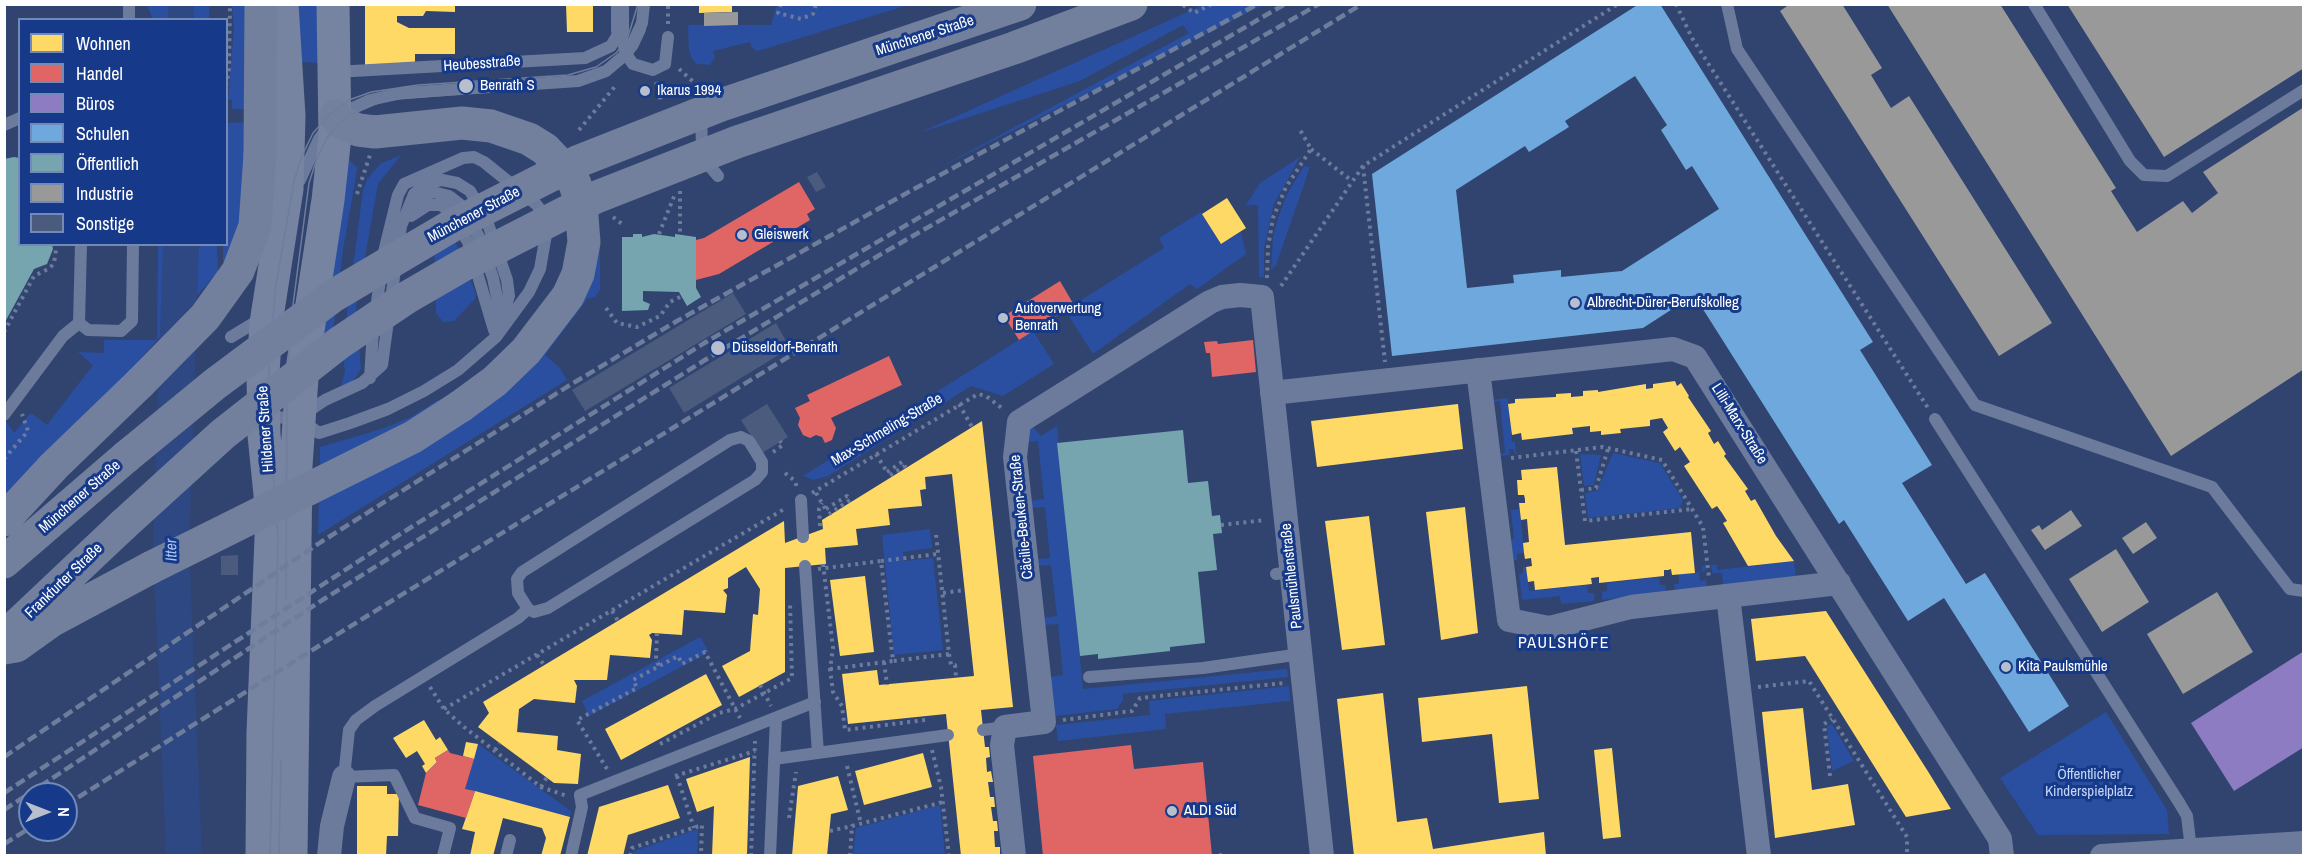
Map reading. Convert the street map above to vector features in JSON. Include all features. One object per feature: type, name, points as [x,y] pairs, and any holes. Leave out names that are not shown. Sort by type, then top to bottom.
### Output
[{"type":"highway","points":[[4,520],[54,466],[176,348],[226,290],[245,255],[255,226],[260,155],[261,4]]},
{"type":"highway","name":"Münchener Straße","points":[[4,562],[215,384],[333,296],[394,257],[579,161],[724,104],[1020,4]]},
{"type":"highway","name":"Frankfurter Straße","points":[[4,638],[223,434],[339,343],[406,298],[463,265],[594,198],[736,142],[1014,48],[1131,4]]},
{"type":"highway","points":[[4,648],[16,646],[51,621],[150,568],[404,441],[461,406],[495,381],[526,351],[568,296],[578,274],[584,242],[581,204],[575,184],[558,161],[544,149],[529,139],[491,126],[462,123],[375,132],[358,130],[336,116]]},
{"type":"main road","name":"Hildener Straße","points":[[262,855],[263,732],[272,514],[263,416],[266,323],[285,209],[289,116],[282,4]]},
{"type":"main road","name":"Hildener Straße","points":[[291,855],[293,529],[298,419],[306,341],[328,200],[336,116],[333,72],[333,4]]},
{"type":"main road","points":[[287,62],[297,77],[312,85],[328,81],[333,72]]},
{"type":"street","points":[[620,4],[620,31]]},
{"type":"street","points":[[1019,422],[1210,302],[1230,296],[1262,297]]},
{"type":"street","name":"Paulsmühlenstraße","points":[[1262,297],[1272,393],[1270,441],[1286,518],[1284,573],[1301,654],[1322,855]]},
{"type":"street","name":"Lilli-Marx-Straße","points":[[1272,393],[1673,349],[1690,354],[1705,370],[2000,839],[2002,855]]},
{"type":"street","points":[[1478,370],[1509,620],[1549,628],[1631,607],[1839,583]]},
{"type":"street","name":"Cäcilie-Beuken-Straße","points":[[1019,422],[1015,457],[1044,722]]},
{"type":"street","points":[[1720,597],[1739,689],[1759,855]]},
{"type":"street","points":[[1014,855],[1002,745],[994,728],[1044,722]]},
{"type":"street","points":[[329,855],[332,826],[344,777]]},
{"type":"street","points":[[2102,855],[2304,843]]},
{"type":"lane","name":"Heubesstraße","points":[[336,116],[370,100],[402,93],[578,81],[606,71],[630,59],[639,32],[644,4]]},
{"type":"lane","points":[[777,72],[979,4]]},
{"type":"lane","points":[[1727,4],[1737,49],[1975,405],[2212,487],[2290,588],[2304,591]]},
{"type":"lane","points":[[2034,4],[2130,161],[2144,175],[2167,176],[2304,90]]},
{"type":"lane","name":"Heubesstraße","points":[[333,72],[585,57],[611,46],[620,31]]},
{"type":"lane","points":[[620,31],[630,59],[653,70],[662,67],[667,58],[668,37]]},
{"type":"lane","points":[[706,94],[701,105],[702,145],[707,163],[717,176]]},
{"type":"lane","points":[[285,209],[318,139],[336,116]]},
{"type":"lane","points":[[4,125],[18,119]]},
{"type":"lane","points":[[263,416],[298,419],[318,433],[388,409],[458,370],[496,337],[529,291],[540,269],[546,247],[545,221],[536,204],[515,185],[474,157],[463,158],[404,184],[398,195],[384,252],[373,330],[370,378]]},
{"type":"lane","points":[[298,419],[319,404],[349,391],[370,378],[382,365],[401,226],[414,195],[427,183],[442,180],[457,183],[470,191],[492,231],[507,280],[508,296],[496,337]]},
{"type":"lane","points":[[401,226],[416,210],[428,205],[441,205],[450,212],[468,242],[496,337]]},
{"type":"lane","points":[[4,415],[63,336],[79,323],[81,246]]},
{"type":"lane","points":[[79,323],[88,330],[121,331],[132,321],[133,246]]},
{"type":"lane","points":[[231,337],[254,323],[266,323]]},
{"type":"lane","points":[[1935,419],[2180,804],[2187,816],[2191,849]]},
{"type":"lane","points":[[741,437],[749,441],[762,462],[762,472],[755,480],[548,608],[534,612],[528,609],[518,593],[517,579],[522,572],[730,440],[741,437]]},
{"type":"lane","points":[[801,500],[803,537]]},
{"type":"lane","points":[[806,568],[818,753]]},
{"type":"lane","points":[[443,855],[450,828],[414,818],[394,775],[344,777],[345,741],[353,724],[375,706],[518,618],[528,609]]},
{"type":"lane","points":[[1089,677],[1203,668],[1301,654]]},
{"type":"lane","points":[[571,855],[582,807],[580,795],[815,702]]},
{"type":"lane","points":[[770,855],[776,718]]},
{"type":"lane","points":[[774,759],[948,735]]},
{"type":"lane","points":[[506,855],[510,840]]},
{"type":"path","points":[[228,45],[230,4]]},
{"type":"path","points":[[781,4],[778,13],[801,19],[813,14],[816,4]]},
{"type":"path","points":[[1183,5],[1194,13],[1212,4]]},
{"type":"path","points":[[1311,149],[1286,187],[1273,218],[1268,247],[1268,278],[1262,297],[1274,296],[1363,166],[1618,4]]},
{"type":"path","points":[[1676,4],[1692,38],[1935,419]]},
{"type":"path","points":[[667,58],[706,94]]},
{"type":"path","points":[[579,130],[630,59]]},
{"type":"path","points":[[1299,128],[1311,149],[1352,181]]},
{"type":"path","points":[[1363,166],[1387,380]]},
{"type":"path","points":[[658,234],[680,182]]},
{"type":"path","points":[[4,332],[34,276],[50,268],[54,263],[57,246]]},
{"type":"path","points":[[606,308],[617,323],[637,327],[660,316],[670,302],[682,296]]},
{"type":"path","name":"Max-Schmeling-Straße","points":[[444,710],[978,394],[986,396],[1019,422]]},
{"type":"path","points":[[4,459],[28,430],[17,399]]},
{"type":"path","points":[[959,404],[972,427]]},
{"type":"path","points":[[1489,461],[1576,450],[1609,449],[1662,460],[1703,526],[1720,597]]},
{"type":"path","points":[[1581,490],[1596,488],[1609,449]]},
{"type":"path","points":[[1576,450],[1585,521],[1692,509]]},
{"type":"path","points":[[876,454],[888,475]]},
{"type":"path","points":[[785,473],[795,481],[801,500]]},
{"type":"path","points":[[815,491],[828,513]]},
{"type":"path","points":[[847,496],[850,500],[828,513],[847,496]]},
{"type":"path","points":[[820,530],[819,509],[822,503]]},
{"type":"path","points":[[1221,525],[1286,518]]},
{"type":"path","points":[[936,534],[951,665],[955,665],[956,678]]},
{"type":"path","points":[[647,769],[658,746],[719,712],[735,709],[792,678],[790,593],[806,568],[938,554]]},
{"type":"path","points":[[881,561],[893,661]]},
{"type":"path","points":[[824,566],[834,648],[830,669],[834,692],[842,706],[845,730],[936,719]]},
{"type":"path","points":[[943,593],[965,590]]},
{"type":"path","points":[[612,610],[618,621]]},
{"type":"path","points":[[657,633],[656,659],[659,666]]},
{"type":"path","points":[[607,769],[577,720],[637,688],[633,680],[659,666],[678,656],[682,664],[705,652],[735,709],[751,727],[751,855]]},
{"type":"path","points":[[830,669],[950,654]]},
{"type":"path","points":[[537,655],[544,665]]},
{"type":"path","points":[[884,662],[887,684]]},
{"type":"path","points":[[422,677],[444,710],[541,787],[563,797],[580,795]]},
{"type":"path","points":[[1044,722],[1132,711],[1140,698],[1304,681]]},
{"type":"path","points":[[1739,689],[1809,681],[1907,837],[1907,855]]},
{"type":"path","points":[[760,685],[776,718]]},
{"type":"path","points":[[1830,776],[1824,724],[1832,719]]},
{"type":"path","points":[[927,720],[928,737],[943,801],[949,855]]},
{"type":"path","points":[[495,750],[500,743]]},
{"type":"path","points":[[789,822],[797,756]]},
{"type":"path","points":[[847,766],[861,824]]},
{"type":"path","points":[[677,776],[694,828]]},
{"type":"path","points":[[541,787],[547,777]]},
{"type":"path","points":[[830,831],[943,801]]},
{"type":"path","points":[[627,855],[632,848],[702,825],[701,855]]},
{"type":"path","points":[[850,855],[852,826]]},
{"type":"green space","points":[[147,5],[209,5],[209,18],[153,18]]},
{"type":"green space","points":[[232,5],[252,5],[244,109],[232,109],[232,100],[228,99],[234,28]]},
{"type":"green space","points":[[291,5],[324,5],[319,63],[300,62]]},
{"type":"green space","points":[[777,5],[908,5],[758,51],[752,48],[750,42],[713,51],[715,57],[710,65],[697,64],[693,60],[689,51],[688,25],[771,25]]},
{"type":"green space","points":[[1203,5],[1263,5],[935,170],[1189,33],[1183,25],[1080,81],[919,133]]},
{"type":"green space","points":[[249,122],[247,218],[223,266],[223,246],[228,246],[228,123]]},
{"type":"green space","points":[[401,155],[378,184],[356,307],[361,369],[353,381],[341,387],[345,371],[343,356],[347,313],[363,190],[367,179],[380,164]]},
{"type":"green space","points":[[1300,157],[1274,204],[1264,248],[1264,277],[1259,277],[1258,205],[1246,205],[1260,183]]},
{"type":"green space","points":[[349,159],[357,168],[356,176],[343,250],[328,371],[318,375]]},
{"type":"green space","points":[[1304,166],[1310,167],[1276,265],[1271,270],[1273,237],[1278,218],[1287,194]]},
{"type":"green space","points":[[1201,212],[1221,244],[1241,232],[1246,254],[1197,289],[1190,284],[1093,354],[1065,310],[1164,248],[1159,238]]},
{"type":"green space","points":[[451,230],[476,294],[475,299],[454,321],[443,322],[436,313],[434,244]]},
{"type":"green space","points":[[600,244],[600,290],[595,297],[588,298],[545,355],[560,368],[567,380],[318,535],[319,492],[433,433]]},
{"type":"green space","points":[[158,246],[217,246],[218,272],[77,430],[5,504],[5,420],[14,433],[31,413],[47,425],[93,365],[78,352],[104,353],[104,340],[157,340]]},
{"type":"green space","points":[[1033,331],[1054,364],[1003,396],[971,386],[828,476],[813,480],[803,476]]},
{"type":"green space","points":[[1508,398],[1512,442],[1515,442],[1516,453],[1519,454],[1515,454],[1513,449],[1509,449],[1510,455],[1497,456],[1497,454],[1505,453],[1500,401],[1491,402],[1491,400]]},
{"type":"green space","points":[[438,400],[443,406],[320,468],[320,447],[382,429],[411,417]]},
{"type":"green space","points":[[1032,426],[1041,436],[1057,426],[1083,689],[1287,669],[1288,677],[1123,694],[1123,700],[1117,709],[1054,716],[1050,677],[1063,675],[1058,624],[1044,625],[1043,618],[1057,616],[1051,565],[1038,566],[1037,559],[1050,558],[1045,507],[1031,508],[1031,501],[1044,499],[1038,441],[1027,442],[1027,431]]},
{"type":"green space","points":[[1613,453],[1660,463],[1683,500],[1680,508],[1588,518],[1585,493],[1597,491]]},
{"type":"green space","points":[[1580,454],[1601,455],[1594,485],[1584,486]]},
{"type":"green space","points":[[1520,509],[1524,553],[1517,554],[1517,560],[1508,561],[1506,540],[1514,539],[1511,510]]},
{"type":"green space","points":[[930,529],[932,548],[903,552],[904,561],[933,558],[943,650],[894,655],[882,535]]},
{"type":"green space","points":[[1794,561],[1796,578],[1723,586],[1722,573],[1712,573],[1711,565],[1717,565],[1717,570]]},
{"type":"green space","points":[[1702,566],[1705,566],[1705,571],[1699,572],[1700,581],[1706,580],[1707,589],[1675,592],[1674,584],[1679,584],[1679,574],[1695,573],[1702,570]]},
{"type":"green space","points":[[1523,567],[1526,567],[1529,591],[1587,585],[1588,593],[1594,593],[1594,601],[1561,604],[1560,596],[1522,600],[1519,574],[1523,573]]},
{"type":"green space","points":[[1659,577],[1660,585],[1665,585],[1666,593],[1602,600],[1602,592],[1607,591],[1607,583]]},
{"type":"green space","points":[[700,637],[709,652],[589,716],[582,701]]},
{"type":"green space","points":[[1289,686],[1290,701],[1165,714],[1166,729],[1058,741],[1056,725],[1150,715],[1149,701]]},
{"type":"green space","name":"Öffentlicher Kinderspielplatz","points":[[2106,712],[2167,810],[2169,834],[2038,835],[2000,778]]},
{"type":"green space","points":[[1832,724],[1854,761],[1832,771],[1827,726]]},
{"type":"green space","points":[[478,744],[571,811],[570,817],[465,789]]},
{"type":"green space","points":[[940,805],[945,855],[853,855],[856,828]]},
{"type":"green space","points":[[698,829],[697,855],[633,855],[634,851]]},
{"type":"shaded area","points":[[168,5],[194,5],[194,18],[168,18]]},
{"type":"shaded area","points":[[171,246],[195,246],[195,297],[168,328]]},
{"type":"shaded area","points":[[183,505],[186,529],[163,542],[162,525]]},
{"type":"shaded area","points":[[187,564],[192,618],[163,634],[159,576]]},
{"type":"shaded area","points":[[187,738],[189,758],[171,769],[170,748]]},
{"type":"shaded area","points":[[188,779],[193,855],[172,855],[171,790]]},
{"type":"building: Wohnen","points":[[365,4],[455,4],[455,12],[426,11],[423,16],[397,16],[397,22],[409,28],[455,28],[455,54],[415,54],[415,65],[365,65]]},
{"type":"building: Wohnen","points":[[566,4],[593,4],[593,32],[567,32]]},
{"type":"building: Wohnen","points":[[699,4],[732,4],[732,12],[699,13]]},
{"type":"building: Wohnen","points":[[1227,198],[1246,228],[1221,244],[1202,214]]},
{"type":"building: Wohnen","points":[[1675,381],[1677,386],[1681,383],[1711,431],[1708,433],[1714,444],[1718,441],[1726,454],[1724,456],[1748,489],[1745,491],[1751,501],[1755,499],[1776,536],[1794,561],[1748,566],[1723,523],[1727,521],[1722,513],[1717,506],[1712,509],[1684,466],[1690,462],[1680,447],[1675,451],[1663,432],[1668,428],[1662,418],[1650,420],[1650,426],[1620,429],[1621,433],[1601,435],[1601,431],[1590,432],[1590,426],[1572,428],[1573,434],[1522,440],[1521,433],[1512,435],[1508,404],[1515,403],[1515,399],[1556,397],[1556,394],[1571,393],[1571,397],[1583,396],[1583,391],[1598,390],[1598,392],[1646,384],[1646,389],[1653,388],[1653,384]]},
{"type":"building: Wohnen","points":[[1458,404],[1463,449],[1317,467],[1311,421]]},
{"type":"building: Wohnen","points":[[982,421],[1013,707],[981,710],[985,747],[989,747],[990,757],[986,758],[987,772],[991,771],[993,782],[988,782],[990,797],[994,797],[995,807],[991,807],[993,821],[997,821],[998,831],[994,831],[995,847],[1000,847],[1000,856],[961,856],[946,714],[848,724],[842,674],[877,670],[879,685],[974,676],[952,474],[925,477],[926,489],[920,490],[922,506],[888,509],[890,525],[856,529],[858,545],[825,548],[826,564],[785,568],[785,672],[739,697],[722,666],[750,651],[753,614],[758,615],[760,589],[746,567],[728,578],[728,588],[723,590],[727,595],[725,613],[684,610],[682,635],[652,633],[649,635],[652,640],[650,658],[610,655],[607,680],[574,680],[577,686],[575,703],[534,699],[519,709],[517,732],[558,736],[557,750],[581,754],[578,784],[554,783],[478,727],[489,713],[483,702],[784,521],[785,543],[823,529],[822,520]]},
{"type":"building: Wohnen","points":[[1557,467],[1565,545],[1691,532],[1695,573],[1672,575],[1671,569],[1664,570],[1664,576],[1599,583],[1599,577],[1591,578],[1592,584],[1535,590],[1534,581],[1528,582],[1526,567],[1532,566],[1531,558],[1525,559],[1523,543],[1529,542],[1527,519],[1521,520],[1519,503],[1525,503],[1525,499],[1524,495],[1518,495],[1517,480],[1522,480],[1521,470]]},
{"type":"building: Wohnen","points":[[1465,507],[1478,633],[1441,640],[1426,512]]},
{"type":"building: Wohnen","points":[[1369,516],[1385,645],[1342,650],[1325,521]]},
{"type":"building: Wohnen","points":[[865,576],[874,652],[840,656],[830,580]]},
{"type":"building: Wohnen","points":[[1826,611],[1951,809],[1906,817],[1805,656],[1756,661],[1751,619]]},
{"type":"building: Wohnen","points":[[706,674],[722,705],[621,760],[605,729]]},
{"type":"building: Wohnen","points":[[1527,686],[1539,799],[1499,803],[1492,734],[1422,742],[1418,698]]},
{"type":"building: Wohnen","points":[[1383,693],[1397,822],[1427,818],[1433,849],[1544,832],[1546,856],[1354,856],[1337,699]]},
{"type":"building: Wohnen","points":[[1803,708],[1812,790],[1848,784],[1855,825],[1775,838],[1762,712]]},
{"type":"building: Wohnen","points":[[424,720],[436,740],[440,737],[448,750],[435,758],[437,762],[426,773],[422,766],[425,764],[417,751],[406,758],[393,738]]},
{"type":"building: Wohnen","points":[[466,742],[478,744],[474,759],[463,756]]},
{"type":"building: Wohnen","points":[[1612,748],[1621,837],[1603,839],[1594,750]]},
{"type":"building: Wohnen","points":[[923,753],[932,787],[864,805],[855,771]]},
{"type":"building: Wohnen","points":[[750,757],[747,856],[712,856],[714,806],[697,812],[686,779]]},
{"type":"building: Wohnen","points":[[838,776],[848,810],[831,814],[827,856],[792,856],[798,786]]},
{"type":"building: Wohnen","points":[[668,785],[680,818],[628,835],[623,856],[587,856],[599,807]]},
{"type":"building: Wohnen","points":[[357,786],[387,786],[387,794],[399,794],[398,836],[387,836],[386,856],[357,856]]},
{"type":"building: Wohnen","points":[[475,791],[570,817],[560,856],[541,856],[546,838],[542,828],[503,818],[493,856],[470,856],[475,832],[462,829]]},
{"type":"building: Handel","points":[[799,182],[815,209],[807,214],[810,220],[719,274],[696,280],[696,240],[704,238]]},
{"type":"building: Handel","points":[[1060,281],[1074,305],[1019,340],[1004,316]]},
{"type":"building: Handel","points":[[1253,340],[1256,372],[1212,377],[1210,353],[1206,353],[1204,342],[1217,341],[1218,344]]},
{"type":"building: Handel","points":[[889,356],[902,385],[831,418],[836,428],[832,440],[825,443],[822,437],[816,435],[810,438],[803,435],[798,425],[800,418],[795,408],[810,401],[807,395]]},
{"type":"building: Handel","points":[[1131,745],[1134,769],[1203,762],[1212,856],[1043,856],[1033,756]]},
{"type":"building: Handel","points":[[448,750],[450,753],[474,759],[465,789],[475,791],[466,818],[418,805],[426,773],[437,762],[435,758]]},
{"type":"building: Büros","points":[[2304,651],[2304,747],[2234,791],[2191,723]]},
{"type":"building: Schulen","points":[[1639,4],[1660,4],[1873,342],[1860,350],[1932,465],[1902,483],[1966,584],[1985,573],[2069,706],[2029,732],[1944,598],[1908,621],[1844,520],[1839,524],[1694,295],[1643,328],[1392,356],[1372,174]],"holes":[[[1635,76],[1667,125],[1661,130],[1686,170],[1692,166],[1719,209],[1622,271],[1561,277],[1561,270],[1513,275],[1514,283],[1467,288],[1456,190],[1525,146],[1529,152],[1569,127],[1565,121]]]},
{"type":"building: Öffentlich","points":[[18,158],[18,246],[52,246],[53,249],[47,264],[34,269],[4,324],[4,159]]},
{"type":"building: Öffentlich","points":[[633,234],[642,234],[642,237],[654,234],[675,237],[675,234],[696,237],[696,288],[701,297],[687,306],[679,292],[643,291],[643,301],[650,304],[648,310],[622,311],[622,237],[633,237]]},
{"type":"building: Öffentlich","points":[[1183,430],[1188,483],[1208,481],[1212,516],[1220,515],[1222,533],[1213,534],[1217,570],[1198,572],[1205,643],[1170,647],[1170,651],[1098,659],[1098,654],[1080,656],[1057,443]]},
{"type":"building: Industrie","points":[[1790,4],[1842,4],[1882,68],[1871,75],[1891,108],[1909,96],[2052,323],[1999,356],[1780,11]]},
{"type":"building: Industrie","points":[[1887,4],[2000,4],[2116,188],[2111,191],[2137,232],[2183,201],[2192,213],[2218,193],[2203,172],[2304,107],[2304,369],[2171,456]]},
{"type":"building: Industrie","points":[[2067,4],[2304,4],[2304,68],[2164,157]]},
{"type":"building: Industrie","points":[[738,12],[738,25],[704,26],[704,13]]},
{"type":"building: Industrie","points":[[2071,510],[2082,526],[2045,550],[2031,530],[2039,525],[2042,530]]},
{"type":"building: Industrie","points":[[2146,522],[2157,538],[2133,554],[2122,538]]},
{"type":"building: Industrie","points":[[2116,549],[2149,602],[2102,632],[2069,579]]},
{"type":"building: Industrie","points":[[2217,592],[2253,652],[2183,694],[2147,634]]},
{"type":"building: Sonstige","points":[[817,172],[826,187],[816,192],[807,177]]},
{"type":"building: Sonstige","points":[[733,293],[746,314],[585,411],[572,390]]},
{"type":"building: Sonstige","points":[[776,323],[790,348],[684,413],[669,388]]},
{"type":"building: Sonstige","points":[[767,404],[788,437],[762,453],[741,420]]},
{"type":"building: Sonstige","points":[[238,555],[238,575],[221,575],[221,556]]},
{"type":"waterway","name":"Itter","points":[[181,246],[171,547],[184,856]]},
{"type":"tram line","points":[[270,856],[278,537],[270,431],[269,361],[276,285],[294,181],[302,156],[313,133],[329,115],[349,100],[371,92],[418,85],[568,75],[596,67],[616,53],[627,40],[638,4]]},
{"type":"tram line","points":[[286,598],[287,382],[291,320],[309,183],[317,158],[327,138],[335,127],[350,115],[385,100],[562,86],[604,77],[625,62],[637,48],[645,31],[649,4]]},
{"type":"tram line","points":[[279,856],[281,760]]},
{"type":"railway","points":[[4,757],[321,542],[570,385],[677,321],[914,189],[1258,4]]},
{"type":"railway","points":[[4,793],[394,538],[706,342],[1285,4]]},
{"type":"railway","points":[[4,810],[324,599],[705,360],[883,253],[1319,4]]},
{"type":"railway","points":[[78,797],[333,637],[1362,4]]},
{"type":"railway","points":[[4,844],[18,835]]},
{"type":"place","name":"Benrath S","points":[[466,86]]},
{"type":"place","name":"Ikarus 1994","points":[[645,91]]},
{"type":"place","name":"Gleiswerk","points":[[742,235]]},
{"type":"place","name":"Albrecht-Dürer-Berufskolleg","points":[[1575,303]]},
{"type":"place","name":"Autoverwertung Benrath","points":[[1003,318]]},
{"type":"place","name":"Düsseldorf-Benrath","points":[[718,348]]},
{"type":"place","name":"Kita Paulsmühle","points":[[2006,667]]},
{"type":"place","name":"ALDI Süd","points":[[1172,811]]},
{"type":"district","name":"PAULSHÖFE","points":[[1564,644]]}]
